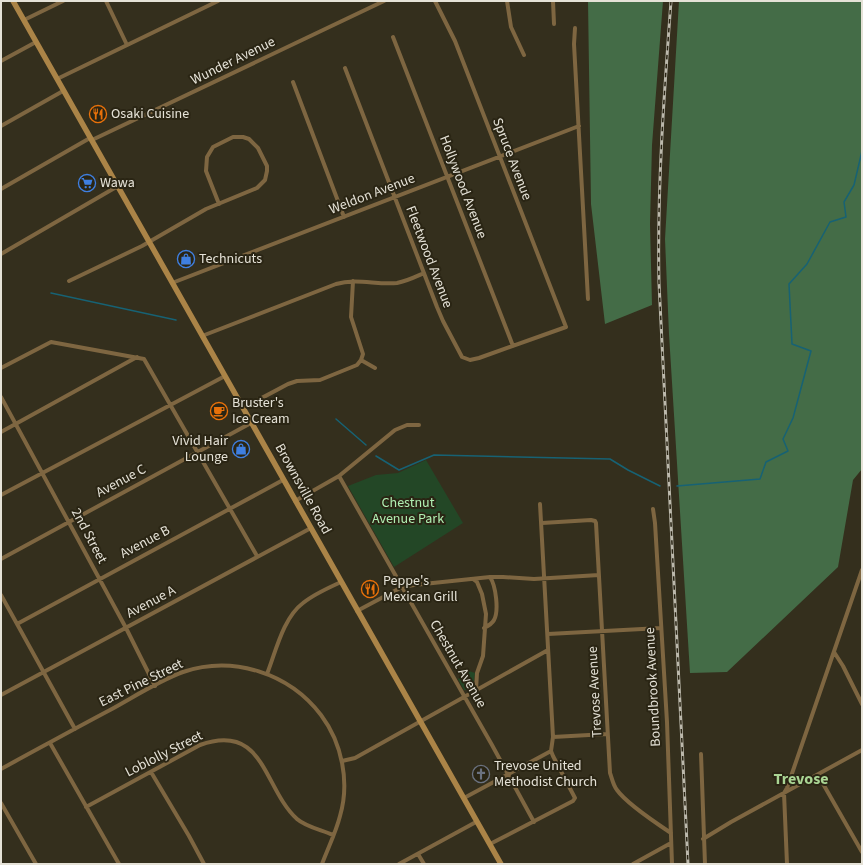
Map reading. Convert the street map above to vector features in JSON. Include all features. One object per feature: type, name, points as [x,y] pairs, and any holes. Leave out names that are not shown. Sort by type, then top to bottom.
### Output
[{"type":"street","name":"Brownsville Road","points":[[13,1],[501,864]]},
{"type":"street","points":[[24,20],[63,1]]},
{"type":"street","points":[[106,1],[127,45]]},
{"type":"street","points":[[57,79],[218,1]]},
{"type":"street","name":"Wunder Avenue","points":[[1,189],[91,139],[384,1]]},
{"type":"street","name":"Spruce Avenue","points":[[435,1],[454,41],[566,327],[513,346]]},
{"type":"street","points":[[507,1],[511,27],[524,55]]},
{"type":"street","points":[[553,1],[554,24]]},
{"type":"street","points":[[575,28],[574,44],[588,299]]},
{"type":"street","name":"Hollywood Avenue","points":[[393,37],[513,346]]},
{"type":"street","points":[[1,62],[36,42]]},
{"type":"street","name":"Fleetwood Avenue","points":[[346,68],[443,322],[460,355],[465,359],[472,360],[513,346]]},
{"type":"street","points":[[293,82],[344,217]]},
{"type":"street","points":[[1,126],[64,90]]},
{"type":"street","name":"Weldon Avenue","points":[[172,283],[579,126]]},
{"type":"street","points":[[70,281],[149,242],[198,213],[254,190],[262,184],[265,180],[267,170],[266,161],[256,145],[249,139],[233,137],[213,148],[207,157],[206,171],[219,204]]},
{"type":"street","points":[[1,254],[118,186]]},
{"type":"street","points":[[202,336],[336,284],[353,281],[396,283],[411,280],[424,273]]},
{"type":"street","points":[[243,408],[288,384],[296,381],[320,380],[357,365],[363,354],[351,317],[353,281]]},
{"type":"street","points":[[1,368],[51,342],[142,357],[147,361],[170,405],[199,452],[257,556]]},
{"type":"street","points":[[1,432],[137,357]]},
{"type":"street","points":[[361,360],[375,368]]},
{"type":"street","points":[[1,495],[224,376]]},
{"type":"street","name":"2nd Street","points":[[1,397],[126,628],[155,686]]},
{"type":"street","name":"Avenue C","points":[[1,559],[251,423]]},
{"type":"street","points":[[295,501],[339,476],[395,430],[407,425],[419,426]]},
{"type":"street","name":"Chestnut Avenue","points":[[339,476],[534,822]]},
{"type":"street","name":"Avenue B","points":[[17,624],[283,480]]},
{"type":"street","points":[[490,844],[573,801],[575,798],[551,751],[553,737],[540,504]]},
{"type":"street","name":"Boundbrook Avenue","points":[[653,509],[667,722],[672,864]]},
{"type":"street","name":"Trevose Avenue","points":[[542,523],[591,520],[595,521],[596,523],[610,772],[617,791],[671,833]]},
{"type":"street","name":"Avenue A","points":[[1,695],[311,528]]},
{"type":"street","points":[[787,864],[784,793],[862,570]]},
{"type":"street","points":[[357,611],[402,587],[490,577],[544,578],[599,575]]},
{"type":"street","points":[[484,628],[493,621],[496,612],[494,583],[490,577]]},
{"type":"street","points":[[472,579],[477,582],[484,600],[486,614],[483,656],[477,673],[476,690]]},
{"type":"street","points":[[267,674],[285,627],[293,612],[308,599],[341,582]]},
{"type":"street","points":[[1,595],[75,729]]},
{"type":"street","points":[[548,634],[661,628]]},
{"type":"street","points":[[342,762],[355,758],[548,650]]},
{"type":"street","points":[[834,652],[851,680],[862,704]]},
{"type":"street","name":"East Pine Street","points":[[1,769],[182,673],[209,666],[242,666],[267,674],[293,687],[315,707],[332,732],[342,762],[344,781],[343,803],[340,816],[322,864]]},
{"type":"street","points":[[553,737],[607,734]]},
{"type":"street","name":"Loblolly Street","points":[[86,806],[200,745],[222,740],[236,742],[249,748],[256,756],[286,806],[296,818],[303,823],[333,835]]},
{"type":"street","points":[[50,743],[120,864]]},
{"type":"street","points":[[703,839],[862,750]]},
{"type":"street","points":[[464,798],[551,751]]},
{"type":"street","points":[[701,754],[705,864]]},
{"type":"street","points":[[151,772],[204,864]]},
{"type":"street","points":[[818,775],[862,852]]},
{"type":"street","points":[[1,803],[36,864]]},
{"type":"street","points":[[399,864],[476,822]]},
{"type":"street","points":[[633,864],[671,842]]},
{"type":"street","points":[[418,854],[424,864]]},
{"type":"green space","points":[[588,1],[663,1],[652,145],[650,224],[652,305],[605,324],[591,204]]},
{"type":"green space","points":[[679,1],[862,1],[862,469],[853,480],[838,567],[727,672],[690,673],[669,334],[665,239]]},
{"type":"green space","name":"Chestnut Avenue Park","points":[[426,460],[463,523],[394,567],[348,486],[376,475],[398,473]]},
{"type":"green space","points":[[469,671],[475,673],[473,687],[470,690],[464,690],[458,679]]},
{"type":"waterway","points":[[677,486],[760,479],[766,462],[788,451],[783,439],[793,418],[811,351],[792,344],[789,284],[807,264],[830,222],[846,217],[844,202],[854,185],[862,151]]},
{"type":"waterway","points":[[51,293],[176,320]]},
{"type":"waterway","points":[[336,419],[366,445]]},
{"type":"waterway","points":[[376,456],[399,470],[434,455],[610,459],[660,486]]},
{"type":"railway","points":[[671,1],[660,177],[659,283],[688,864]]},
{"type":"place","name":"Osaki Cuisine","points":[[98,114]]},
{"type":"place","name":"Wawa","points":[[87,183]]},
{"type":"place","name":"Technicuts","points":[[186,259]]},
{"type":"place","name":"Bruster's Ice Cream","points":[[219,411]]},
{"type":"place","name":"Vivid Hair Lounge","points":[[241,449]]},
{"type":"place","name":"Peppe's Mexican Grill","points":[[370,589]]},
{"type":"place","name":"Trevose United Methodist Church","points":[[481,774]]},
{"type":"district","name":"Trevose","points":[[801,779]]}]
